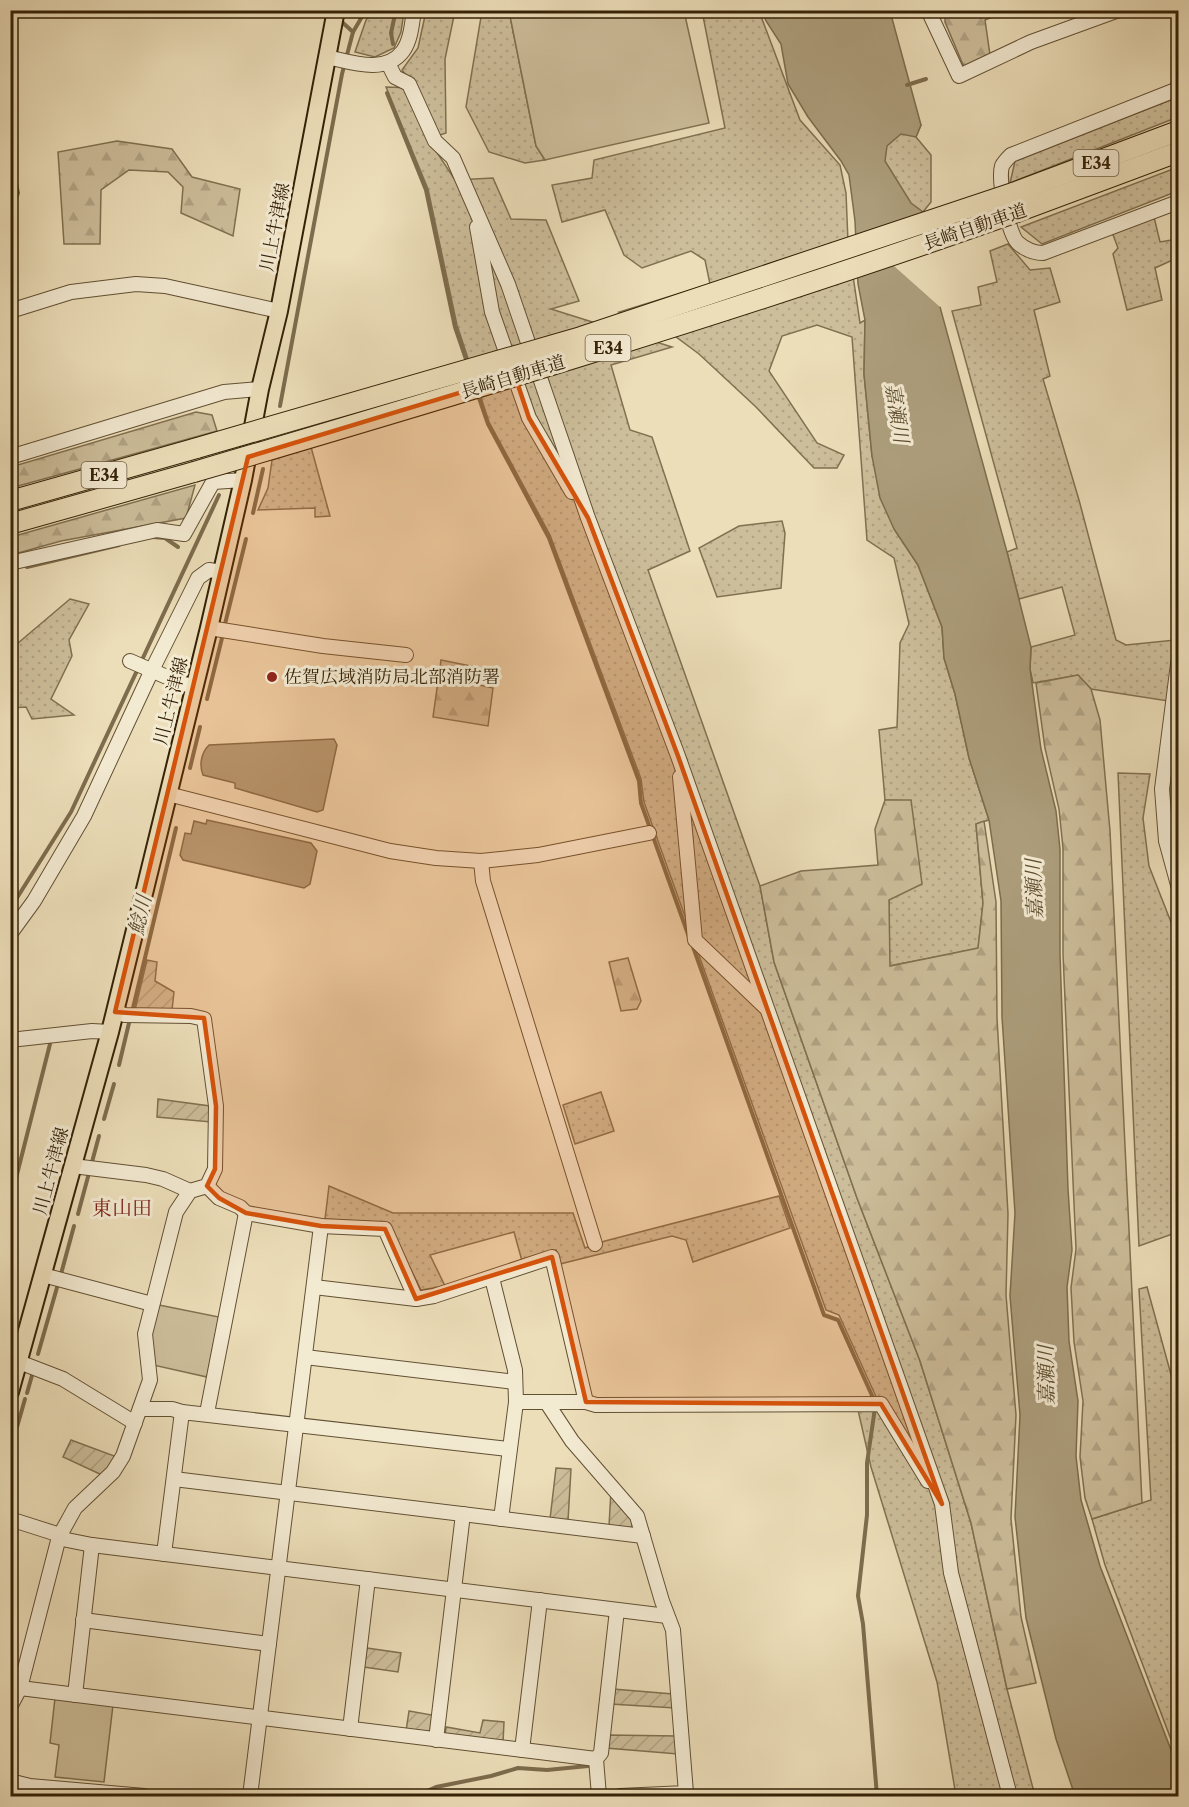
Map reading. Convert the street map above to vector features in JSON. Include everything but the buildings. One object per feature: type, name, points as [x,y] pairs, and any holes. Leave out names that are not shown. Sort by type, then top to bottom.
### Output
[{"type":"highway","name":"長崎自動車道","points":[[10,524],[195,472],[599,351],[926,244],[1179,131]]},
{"type":"highway","name":"長崎自動車道","points":[[10,501],[580,337],[1179,152]]},
{"type":"main road","name":"川上牛津線","points":[[11,1388],[110,1032],[209,628],[243,480],[260,389],[279,311],[331,58],[336,10]]},
{"type":"street","points":[[331,58],[366,66],[388,63],[402,52],[409,39],[414,10]]},
{"type":"street","points":[[928,10],[960,76],[1031,42],[1119,10]]},
{"type":"street","points":[[388,63],[395,77],[409,84],[435,141],[453,159],[508,284],[588,518],[678,756],[942,1504],[951,1574],[1010,1797]]},
{"type":"street","points":[[1179,89],[1011,155],[1003,165],[1000,180],[1016,242],[1033,253],[1043,253],[1179,202]]},
{"type":"street","points":[[473,205],[492,312],[529,418],[588,518]]},
{"type":"street","points":[[10,311],[71,292],[136,284],[165,286],[279,311]]},
{"type":"street","points":[[10,457],[224,392],[260,389]]},
{"type":"street","points":[[10,563],[156,530],[184,534],[213,482],[243,480]]},
{"type":"street","points":[[10,934],[34,901],[84,816],[198,578],[209,570],[222,572]]},
{"type":"street","points":[[209,628],[406,656]]},
{"type":"street","points":[[130,661],[183,684],[195,686]]},
{"type":"street","points":[[1179,664],[1162,789],[1166,841],[1179,885]]},
{"type":"street","points":[[678,756],[696,940],[768,1011]]},
{"type":"street","points":[[168,794],[390,850],[436,858],[482,861],[538,855],[649,833]]},
{"type":"street","points":[[482,861],[483,881],[595,1244]]},
{"type":"street","points":[[10,1707],[20,1688],[59,1537],[75,1508],[113,1472],[123,1456],[150,1380],[145,1334],[176,1212],[190,1191],[207,1186],[215,1168],[216,1106],[204,1019],[191,1016],[125,1015],[115,1012]]},
{"type":"street","points":[[10,1040],[92,1031],[110,1032]]},
{"type":"street","points":[[73,1166],[146,1175],[163,1179],[190,1191]]},
{"type":"street","points":[[207,1186],[219,1198],[240,1207],[246,1213],[321,1226],[385,1229],[416,1299]]},
{"type":"street","points":[[207,1413],[246,1213]]},
{"type":"street","points":[[250,1797],[321,1226]]},
{"type":"street","points":[[314,1287],[416,1299],[434,1296],[552,1257],[586,1402]]},
{"type":"street","points":[[43,1275],[152,1305]]},
{"type":"street","points":[[492,1278],[514,1370],[516,1402],[508,1449],[501,1519]]},
{"type":"street","points":[[305,1357],[515,1382]]},
{"type":"street","points":[[19,1362],[63,1379],[135,1424]]},
{"type":"street","points":[[516,1402],[586,1402],[596,1405],[881,1404],[942,1504]]},
{"type":"street","points":[[547,1403],[572,1441],[637,1516],[673,1630],[686,1793],[620,1797]]},
{"type":"street","points":[[140,1409],[172,1409],[508,1449]]},
{"type":"street","points":[[164,1554],[182,1412]]},
{"type":"street","points":[[174,1479],[643,1536]]},
{"type":"street","points":[[436,1740],[463,1514]]},
{"type":"street","points":[[10,1519],[57,1534],[67,1540],[92,1545],[668,1616]]},
{"type":"street","points":[[75,1695],[92,1545]]},
{"type":"street","points":[[350,1729],[368,1579]]},
{"type":"street","points":[[522,1750],[540,1600]]},
{"type":"street","points":[[599,1797],[596,1759],[601,1753],[617,1610]]},
{"type":"street","points":[[83,1620],[269,1644]]},
{"type":"street","points":[[20,1688],[596,1759]]},
{"type":"street","points":[[10,1781],[30,1786],[144,1797]]},
{"type":"highlighted area","points":[[515,376],[529,418],[588,518],[678,756],[942,1504],[881,1404],[586,1402],[552,1257],[416,1299],[385,1229],[321,1226],[246,1213],[219,1198],[207,1186],[215,1169],[216,1106],[204,1018],[115,1012],[248,457]]},
{"type":"green space","points":[[373,10],[404,11],[401,32],[394,48],[375,57],[355,52],[366,20]]},
{"type":"green space","points":[[426,11],[455,11],[445,59],[446,133],[428,139],[455,180],[493,178],[511,219],[546,220],[579,301],[551,309],[672,347],[611,365],[630,430],[652,437],[690,551],[648,570],[760,886],[774,962],[857,1198],[920,1361],[971,1523],[1007,1689],[1035,1796],[956,1796],[937,1682],[871,1467],[858,1410],[877,1399],[839,1315],[826,1310],[644,802],[641,779],[550,535],[489,422],[457,325],[428,189],[386,87],[415,88],[402,70],[418,48]]},
{"type":"green space","points":[[482,11],[509,11],[536,146],[545,160],[525,163],[489,152],[466,107]]},
{"type":"green space","points":[[509,11],[684,11],[709,123],[545,160],[536,146]]},
{"type":"green space","points":[[702,11],[759,11],[800,120],[840,165],[846,193],[848,242],[860,323],[865,320],[864,374],[872,456],[894,529],[918,565],[942,627],[944,658],[955,694],[969,758],[989,820],[976,824],[983,903],[978,949],[889,966],[889,900],[911,801],[885,800],[879,730],[897,727],[900,643],[909,624],[894,558],[867,540],[852,337],[817,325],[782,336],[769,371],[817,443],[844,455],[837,468],[814,468],[756,407],[699,354],[676,337],[619,312],[710,284],[705,260],[691,251],[642,268],[624,255],[605,210],[562,222],[552,185],[592,178],[594,160],[725,128]]},
{"type":"green space","points":[[945,11],[1007,11],[985,20],[990,55],[964,67],[945,22]]},
{"type":"green space","points":[[1178,97],[1178,117],[1010,183],[1015,161]]},
{"type":"green space","points":[[913,118],[921,125],[916,137],[931,155],[931,202],[923,212],[940,262],[874,162],[879,146]]},
{"type":"green space","points":[[117,141],[172,149],[192,177],[240,189],[233,236],[181,213],[183,187],[168,172],[129,170],[101,190],[100,244],[64,244],[58,152]]},
{"type":"green space","points":[[1178,167],[1178,191],[1042,244],[1021,227]]},
{"type":"green space","points":[[1154,217],[1160,242],[1178,239],[1177,258],[1155,268],[1162,300],[1127,310],[1113,254],[1118,248],[1112,232]]},
{"type":"green space","points":[[1008,244],[1030,270],[1050,268],[1060,302],[1034,310],[1050,376],[1043,379],[1079,500],[1116,640],[1126,645],[1175,640],[1168,701],[1091,689],[1078,675],[1033,683],[1030,669],[1031,647],[1075,635],[1062,587],[1019,599],[1007,552],[1017,548],[952,311],[981,305],[978,287],[997,282],[990,251]]},
{"type":"green space","points":[[196,412],[212,415],[217,431],[11,488],[11,467]]},
{"type":"green space","points":[[311,447],[330,516],[315,517],[315,508],[258,510],[268,488],[272,460]]},
{"type":"green space","points":[[195,485],[186,518],[61,541],[11,555],[11,537]]},
{"type":"green space","points":[[782,521],[785,533],[781,588],[717,597],[699,548],[739,526]]},
{"type":"green space","points":[[70,599],[89,604],[69,640],[72,656],[51,699],[74,715],[32,719],[26,707],[11,708],[11,649]]},
{"type":"green space","points":[[441,660],[481,668],[479,685],[493,688],[488,726],[433,717]]},
{"type":"green space","points":[[1078,675],[1091,689],[1100,720],[1110,831],[1142,1503],[1092,1519],[1085,1498],[1080,1457],[1083,1401],[1074,1342],[1071,1288],[1076,1249],[1063,954],[1063,848],[1059,809],[1045,748],[1036,683]]},
{"type":"green space","points":[[1118,773],[1150,774],[1143,818],[1149,866],[1178,940],[1178,1232],[1139,1246]]},
{"type":"green space","points":[[885,800],[911,800],[922,884],[889,900],[890,966],[978,948],[983,903],[976,824],[984,821],[996,902],[997,1018],[1008,1214],[1006,1295],[1016,1415],[1011,1519],[1021,1617],[1036,1683],[1007,1689],[971,1523],[920,1361],[857,1198],[774,962],[760,886],[801,871],[878,865],[875,829]]},
{"type":"green space","points":[[628,958],[641,1001],[637,1009],[621,1011],[609,962]]},
{"type":"green space","points":[[147,960],[157,962],[155,981],[174,992],[172,1010],[135,1010]]},
{"type":"green space","points":[[601,1092],[614,1131],[575,1144],[563,1105]]},
{"type":"green space","points":[[158,1099],[210,1106],[211,1122],[157,1117]]},
{"type":"green space","points":[[329,1186],[393,1213],[573,1213],[585,1248],[779,1196],[790,1228],[693,1262],[686,1240],[672,1236],[560,1264],[556,1250],[522,1261],[514,1232],[430,1255],[445,1286],[421,1290],[388,1223],[325,1219]]},
{"type":"green space","points":[[1147,1287],[1178,1400],[1178,1758],[1105,1565],[1092,1519],[1151,1500],[1139,1289]]},
{"type":"green space","points":[[159,1305],[219,1317],[207,1377],[153,1365],[152,1332]]},
{"type":"green space","points":[[71,1440],[117,1457],[102,1475],[63,1457]]},
{"type":"green space","points":[[556,1468],[571,1469],[568,1521],[550,1519]]},
{"type":"green space","points":[[611,1490],[633,1522],[631,1529],[609,1526]]},
{"type":"green space","points":[[367,1648],[401,1653],[398,1672],[364,1667]]},
{"type":"green space","points":[[613,1689],[673,1694],[675,1708],[611,1704]]},
{"type":"green space","points":[[55,1698],[113,1705],[104,1782],[55,1777],[59,1745],[50,1743]]},
{"type":"green space","points":[[409,1711],[432,1715],[431,1734],[406,1731]]},
{"type":"green space","points":[[483,1720],[504,1722],[503,1743],[445,1736],[446,1727],[480,1733]]},
{"type":"green space","points":[[608,1735],[677,1736],[678,1754],[606,1748]]},
{"type":"water","name":"嘉瀬川","points":[[762,11],[890,11],[921,125],[916,137],[901,134],[887,146],[885,161],[911,203],[923,212],[940,262],[940,307],[1031,647],[1030,669],[1041,749],[1056,811],[1060,849],[1060,954],[1072,1250],[1067,1287],[1069,1341],[1078,1401],[1076,1456],[1081,1500],[1100,1566],[1178,1768],[1178,1796],[1075,1796],[1056,1739],[1026,1618],[1015,1517],[1020,1415],[1010,1296],[1015,1213],[1002,1017],[1001,901],[989,820],[969,758],[955,694],[944,658],[942,627],[918,565],[894,529],[880,498],[872,456],[864,374],[865,320],[858,284],[855,221],[849,175],[788,84],[781,44]]},
{"type":"water","points":[[334,739],[337,745],[323,810],[317,812],[235,788],[235,783],[203,775],[201,763],[209,745]]},
{"type":"water","points":[[207,820],[311,843],[317,851],[310,884],[304,888],[183,860],[180,855],[185,833],[191,834],[194,821],[206,824]]},
{"type":"pier","points":[[926,212],[943,261],[943,304],[940,307],[894,266],[855,240]]},
{"type":"waterway","points":[[280,406],[342,74],[353,32],[366,10]]},
{"type":"waterway","points":[[393,44],[391,33],[396,10]]},
{"type":"waterway","points":[[342,22],[353,32]]},
{"type":"waterway","points":[[907,85],[926,79]]},
{"type":"waterway","points":[[387,93],[426,190],[455,327],[468,365]]},
{"type":"waterway","points":[[10,101],[14,119],[11,161],[18,193],[10,214]]},
{"type":"waterway","points":[[478,395],[488,424],[549,538],[639,781],[641,803],[689,937]]},
{"type":"waterway","name":"鯰川","points":[[253,513],[263,469]]},
{"type":"waterway","points":[[10,909],[71,812],[219,495]]},
{"type":"waterway","points":[[153,537],[165,538],[178,547]]},
{"type":"waterway","name":"鯰川","points":[[225,624],[246,539]]},
{"type":"waterway","points":[[27,567],[119,545]]},
{"type":"waterway","name":"鯰川","points":[[207,699],[222,638]]},
{"type":"waterway","name":"鯰川","points":[[190,768],[200,727]]},
{"type":"waterway","name":"鯰川","points":[[133,1008],[176,828]]},
{"type":"waterway","points":[[692,944],[824,1315],[838,1320],[874,1400]]},
{"type":"waterway","name":"鯰川","points":[[119,1065],[129,1023]]},
{"type":"waterway","points":[[10,1202],[50,1044]]},
{"type":"waterway","name":"鯰川","points":[[104,1119],[114,1084]]},
{"type":"waterway","name":"鯰川","points":[[92,1162],[99,1136]]},
{"type":"waterway","name":"鯰川","points":[[78,1214],[89,1173]]},
{"type":"waterway","name":"鯰川","points":[[61,1274],[74,1226]]},
{"type":"waterway","name":"鯰川","points":[[38,1354],[58,1284]]},
{"type":"waterway","name":"鯰川","points":[[27,1393],[33,1372]]},
{"type":"waterway","name":"鯰川","points":[[17,1427],[25,1399]]},
{"type":"waterway","points":[[875,1408],[867,1463],[867,1515],[858,1596],[863,1624],[877,1796]]},
{"type":"waterway","name":"鯰川","points":[[10,1451],[14,1438]]},
{"type":"waterway","points":[[416,1796],[436,1787],[518,1768],[547,1770],[588,1766]]},
{"type":"place","name":"佐賀広域消防局北部消防署","points":[[272,677]]},
{"type":"district","name":"東山田","points":[[122,1208]]}]
